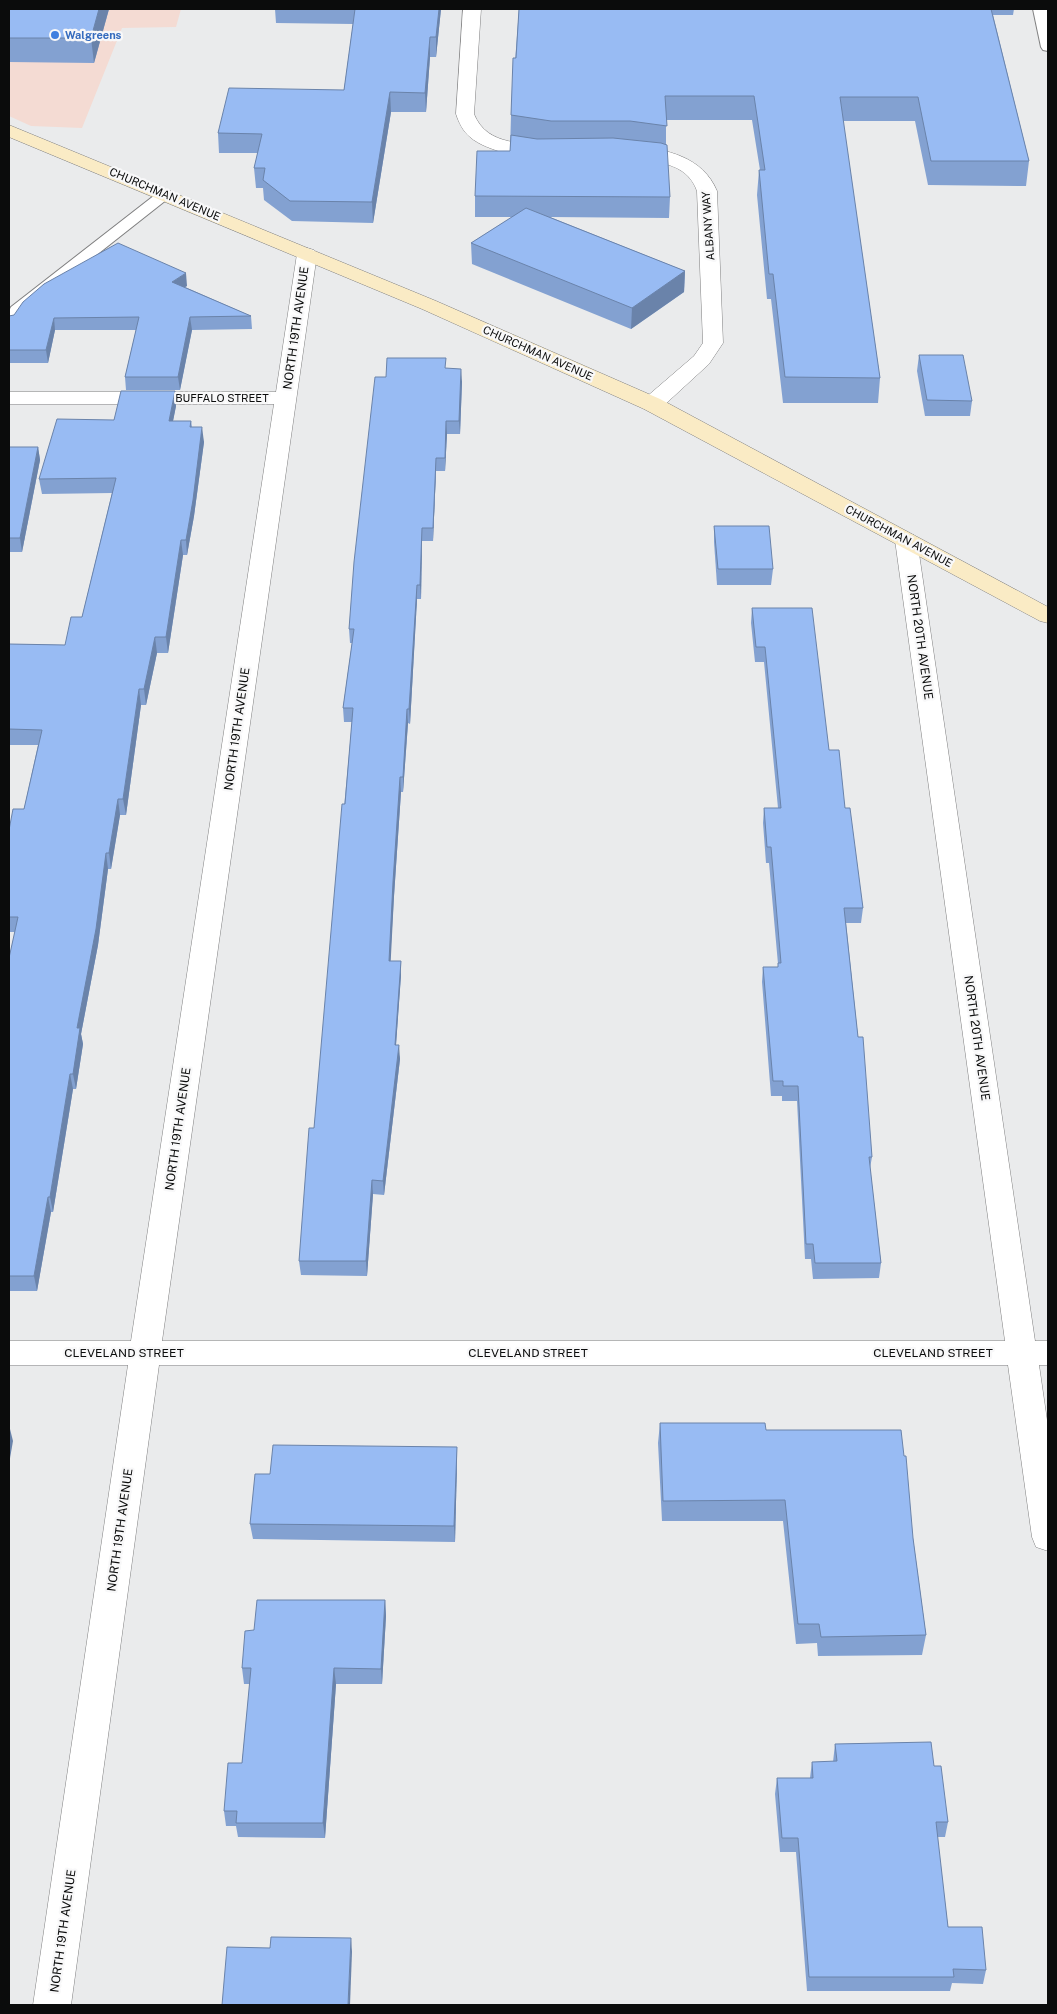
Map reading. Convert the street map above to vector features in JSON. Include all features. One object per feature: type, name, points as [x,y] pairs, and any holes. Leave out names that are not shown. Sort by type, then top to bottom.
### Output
[{"type":"main road","name":"CHURCHMAN AVENUE","points":[[9,130],[307,254],[652,404],[1048,616]]},
{"type":"street","points":[[472,9],[465,104],[466,122],[478,134],[503,146],[523,151],[564,152]]},
{"type":"street","name":"ALBANY WAY","points":[[612,152],[643,152],[681,164],[696,172],[702,179],[707,191],[713,343],[702,360],[652,404]]},
{"type":"street","name":"NORTH 19TH AVENUE","points":[[52,2005],[145,1353],[307,254]]},
{"type":"street","name":"BUFFALO STREET","points":[[9,398],[286,398]]},
{"type":"street","name":"NORTH 20TH AVENUE","points":[[906,540],[1035,1353],[1048,1537]]},
{"type":"street","name":"CLEVELAND STREET","points":[[9,1353],[1035,1353]]},
{"type":"lane","points":[[1040,9],[1048,47]]},
{"type":"lane","points":[[9,323],[17,310],[165,194]]},
{"type":"shaded area","points":[[9,9],[181,9],[176,27],[122,28],[82,128],[31,126],[9,116]]},
{"type":"building","points":[[9,9],[99,9],[91,38],[9,38]]},
{"type":"building","points":[[355,9],[439,9],[436,37],[430,37],[425,93],[390,92],[372,202],[290,201],[263,180],[265,168],[254,168],[262,134],[218,133],[229,88],[344,90]]},
{"type":"building","points":[[519,9],[991,9],[1029,161],[931,161],[918,97],[840,97],[880,378],[785,377],[773,274],[769,274],[759,170],[765,170],[754,96],[665,96],[667,126],[630,121],[551,121],[511,115],[513,58],[516,58]]},
{"type":"building","points":[[511,135],[537,139],[613,138],[667,145],[670,197],[475,196],[477,151],[510,151]]},
{"type":"building","points":[[526,208],[685,271],[632,308],[471,243]]},
{"type":"building","points":[[118,243],[186,273],[172,282],[251,316],[190,317],[178,377],[125,377],[139,317],[54,318],[46,350],[9,350],[9,316],[14,315],[23,302],[44,284]]},
{"type":"building","points":[[919,355],[963,355],[972,401],[927,400]]},
{"type":"building","points":[[387,358],[446,358],[445,368],[461,369],[459,421],[446,421],[445,458],[436,458],[433,528],[422,528],[420,585],[417,585],[403,777],[400,777],[389,961],[401,961],[395,1045],[399,1045],[383,1181],[372,1180],[366,1261],[299,1261],[309,1128],[314,1128],[342,804],[345,804],[353,708],[343,708],[354,629],[349,629],[354,562],[375,377],[386,377]]},
{"type":"building","points":[[121,391],[175,391],[169,421],[191,421],[190,427],[202,427],[193,500],[186,540],[181,540],[166,637],[155,637],[144,689],[139,689],[123,799],[118,799],[109,853],[106,853],[96,929],[77,1028],[80,1028],[73,1074],[70,1074],[50,1197],[48,1197],[34,1276],[9,1276],[9,958],[18,917],[9,917],[9,830],[13,809],[24,809],[42,730],[9,729],[9,644],[65,645],[71,617],[82,617],[116,478],[39,479],[57,419],[114,420]]},
{"type":"building","points":[[9,447],[38,447],[20,538],[9,538]]},
{"type":"building","points":[[714,526],[769,526],[773,569],[718,569]]},
{"type":"building","points":[[752,608],[812,608],[829,750],[839,750],[845,808],[850,808],[863,908],[844,908],[858,1037],[863,1037],[872,1157],[869,1157],[881,1263],[815,1263],[813,1244],[806,1244],[798,1086],[783,1086],[783,1081],[773,1081],[763,967],[778,967],[778,963],[781,963],[771,847],[767,847],[764,808],[781,808],[765,647],[756,647]]},
{"type":"building","points":[[660,1423],[765,1423],[766,1430],[901,1430],[904,1456],[906,1456],[913,1538],[926,1635],[821,1637],[819,1624],[798,1624],[785,1500],[663,1501]]},
{"type":"building","points":[[273,1445],[457,1447],[454,1526],[250,1524],[255,1474],[270,1474]]},
{"type":"building","points":[[257,1600],[385,1600],[381,1669],[334,1668],[323,1823],[236,1823],[237,1811],[224,1811],[228,1763],[242,1763],[251,1668],[242,1668],[245,1631],[254,1630]]},
{"type":"building","points":[[931,1742],[934,1766],[941,1766],[948,1822],[936,1822],[948,1927],[982,1927],[986,1970],[953,1969],[954,1977],[809,1977],[798,1838],[782,1838],[777,1778],[813,1778],[812,1762],[837,1761],[835,1744]]},
{"type":"building","points":[[271,1937],[351,1938],[348,2005],[222,2005],[227,1947],[270,1948]]},
{"type":"place","name":"Walgreens","points":[[55,35]]}]
